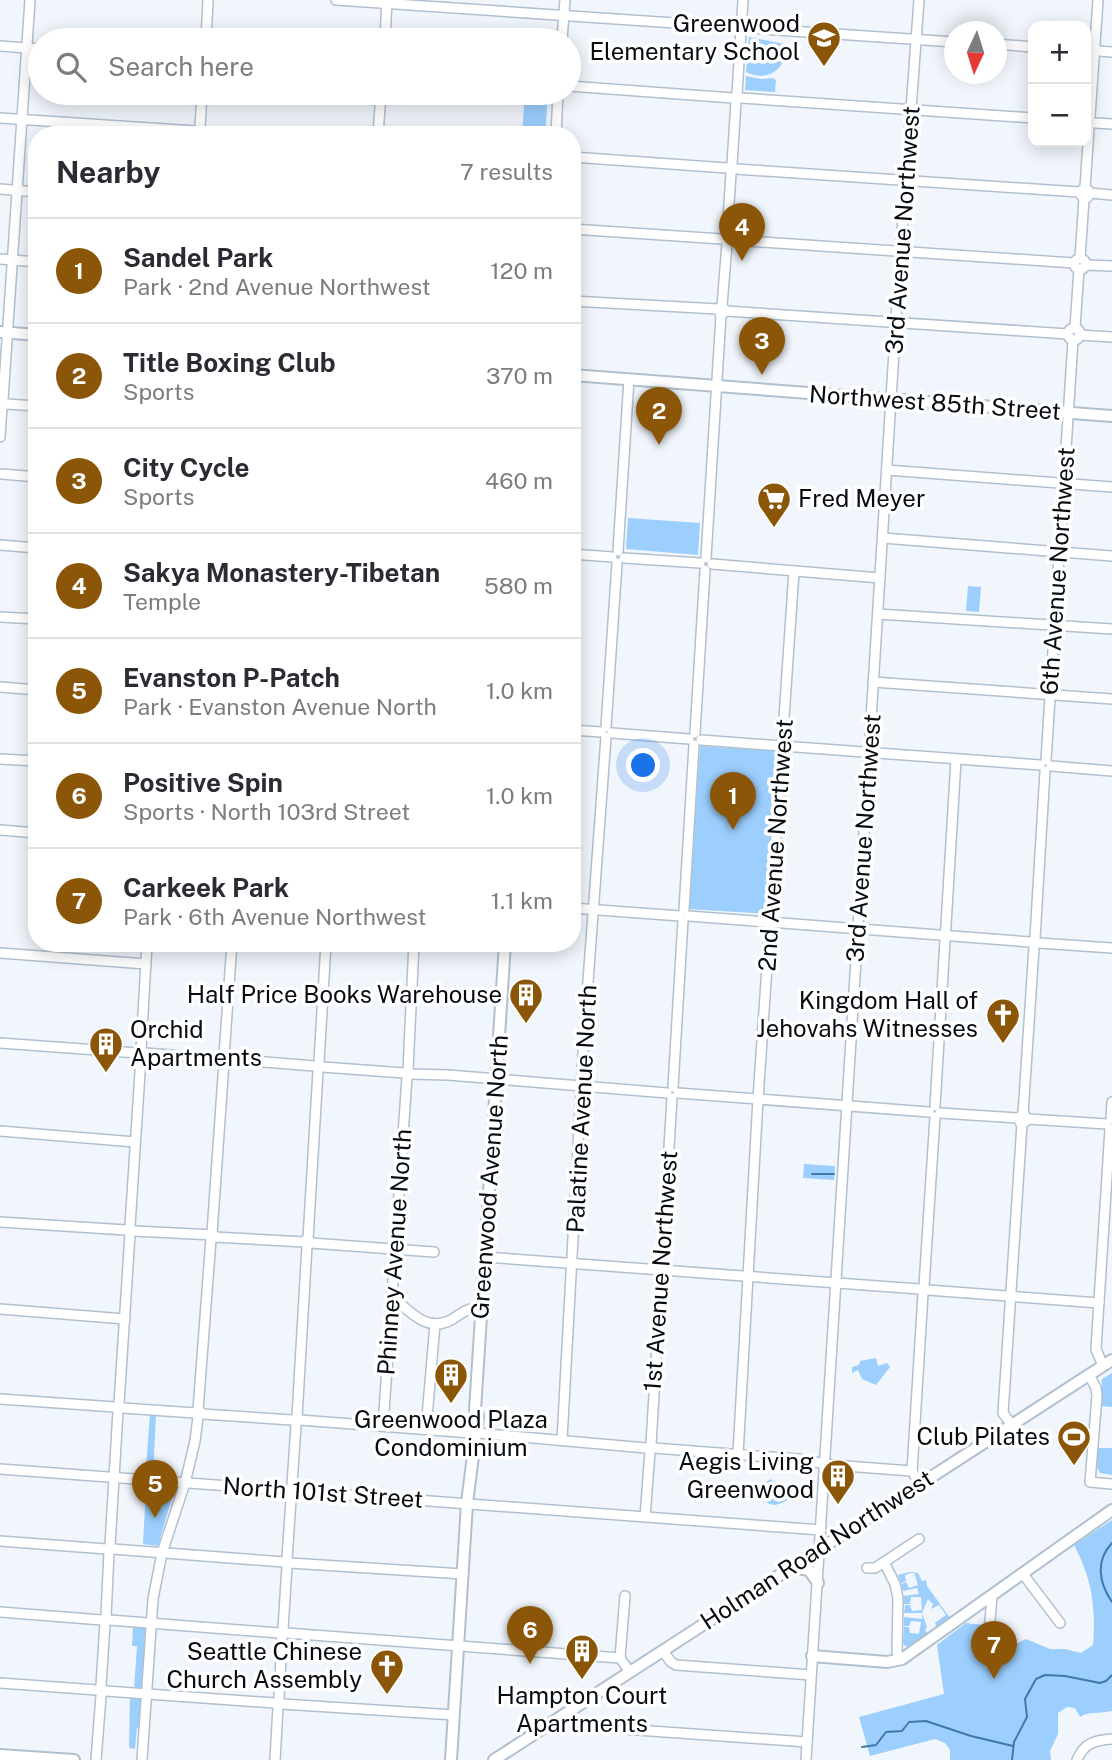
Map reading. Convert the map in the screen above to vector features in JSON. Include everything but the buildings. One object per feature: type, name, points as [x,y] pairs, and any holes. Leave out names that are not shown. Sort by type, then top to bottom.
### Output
[{"type":"main road","points":[[4,332],[28,334]]},
{"type":"main road","name":"Northwest 85th Street","points":[[581,376],[1112,416]]},
{"type":"main road","name":"Greenwood Avenue North","points":[[451,1760],[467,1503],[478,1416],[475,1410],[504,952]]},
{"type":"main road","name":"Holman Road Northwest","points":[[494,1760],[1107,1363]]},
{"type":"main road","points":[[812,1656],[900,1660],[1112,1510]]},
{"type":"main road","points":[[792,1567],[809,1570],[818,1583]]},
{"type":"main road","points":[[452,1747],[457,1760]]},
{"type":"main road","points":[[5,1757],[74,1760]]},
{"type":"street","points":[[0,437],[4,332],[12,260],[30,0]]},
{"type":"street","points":[[207,28],[208,0]]},
{"type":"street","points":[[336,0],[944,41]]},
{"type":"street","points":[[563,28],[565,0]]},
{"type":"street","name":"1st Avenue Northwest","points":[[645,1517],[743,0]]},
{"type":"street","name":"3rd Avenue Northwest","points":[[806,1760],[896,323],[919,0]]},
{"type":"street","name":"6th Avenue Northwest","points":[[1091,43],[1097,0]]},
{"type":"street","points":[[385,28],[387,2]]},
{"type":"street","points":[[1007,45],[1028,47]]},
{"type":"street","points":[[0,46],[26,48]]},
{"type":"street","points":[[1091,50],[1112,52]]},
{"type":"street","points":[[581,87],[1028,118]]},
{"type":"street","points":[[200,126],[201,105]]},
{"type":"street","points":[[379,126],[380,105]]},
{"type":"street","points":[[556,126],[557,105]]},
{"type":"street","points":[[0,118],[118,126]]},
{"type":"street","points":[[1091,122],[1112,124]]},
{"type":"street","name":"6th Avenue Northwest","points":[[1011,1424],[1003,1413],[1087,147]]},
{"type":"street","points":[[581,158],[1112,195]]},
{"type":"street","points":[[0,190],[28,192]]},
{"type":"street","points":[[581,230],[1112,266]]},
{"type":"street","points":[[0,259],[28,261]]},
{"type":"street","points":[[581,302],[1112,337]]},
{"type":"street","name":"Palatine Avenue North","points":[[562,1440],[584,1037],[595,909],[629,379]]},
{"type":"street","points":[[2,403],[28,405]]},
{"type":"street","points":[[887,470],[1112,487]]},
{"type":"street","points":[[1,474],[28,476]]},
{"type":"street","points":[[883,538],[1112,556]]},
{"type":"street","points":[[0,545],[28,547]]},
{"type":"street","points":[[581,555],[880,578]]},
{"type":"street","name":"2nd Avenue Northwest","points":[[738,1454],[758,1099],[794,571]]},
{"type":"street","points":[[878,614],[1112,629]]},
{"type":"street","points":[[0,617],[28,619]]},
{"type":"street","points":[[873,682],[1112,699]]},
{"type":"street","points":[[0,687],[28,689]]},
{"type":"street","points":[[581,731],[1112,771]]},
{"type":"street","points":[[0,758],[28,760]]},
{"type":"street","points":[[919,1483],[912,1472],[956,760]]},
{"type":"street","points":[[0,830],[28,832]]},
{"type":"street","points":[[581,908],[1112,948]]},
{"type":"street","points":[[96,1760],[147,952]]},
{"type":"street","points":[[142,1760],[152,1600],[162,1553],[185,1483],[195,1441],[231,952]]},
{"type":"street","points":[[275,1760],[325,952]]},
{"type":"street","name":"Phinney Avenue North","points":[[383,1426],[414,952]]},
{"type":"street","points":[[0,953],[146,964]]},
{"type":"street","points":[[0,1043],[1110,1124]]},
{"type":"street","points":[[1107,1363],[1096,1352],[1112,1102]]},
{"type":"street","points":[[0,1131],[135,1142]]},
{"type":"street","points":[[0,1222],[434,1252]]},
{"type":"street","points":[[485,1257],[1099,1303]]},
{"type":"street","points":[[392,1296],[418,1318],[435,1324],[449,1321],[467,1308],[482,1308]]},
{"type":"street","points":[[0,1309],[125,1319]]},
{"type":"street","points":[[426,1429],[435,1324]]},
{"type":"street","points":[[1089,1375],[1097,1396],[1090,1482],[1112,1484]]},
{"type":"street","points":[[0,1399],[426,1429],[738,1454],[912,1472]]},
{"type":"street","name":"North 101st Street","points":[[0,1469],[821,1530]]},
{"type":"street","points":[[867,1569],[875,1568],[919,1539]]},
{"type":"street","points":[[0,1541],[463,1574]]},
{"type":"street","points":[[884,1562],[898,1594],[897,1652],[900,1660]]},
{"type":"street","points":[[1023,1574],[1060,1623]]},
{"type":"street","points":[[625,1596],[620,1658],[630,1672]]},
{"type":"street","points":[[988,1647],[992,1596]]},
{"type":"street","points":[[0,1612],[620,1658]]},
{"type":"street","points":[[663,1651],[676,1665],[811,1675]]},
{"type":"street","points":[[0,1683],[454,1715]]},
{"type":"street","points":[[566,1713],[580,1726],[807,1742]]},
{"type":"street","points":[[1077,1760],[1082,1749],[1090,1743],[1112,1739]]},
{"type":"shaded area","points":[[749,37],[784,44],[783,60],[775,71],[762,76],[746,72]]},
{"type":"shaded area","points":[[746,76],[773,78],[776,80],[775,92],[745,90]]},
{"type":"shaded area","points":[[524,105],[547,105],[546,126],[523,126]]},
{"type":"shaded area","points":[[628,518],[700,523],[698,555],[626,549]]},
{"type":"shaded area","points":[[968,586],[981,587],[979,612],[966,611]]},
{"type":"shaded area","points":[[700,746],[777,751],[766,914],[689,909]]},
{"type":"shaded area","points":[[804,1164],[835,1166],[834,1180],[803,1178]]},
{"type":"shaded area","points":[[876,1358],[878,1366],[887,1363],[890,1367],[876,1385],[862,1379],[858,1370],[852,1373],[852,1367],[859,1365],[860,1361]]},
{"type":"shaded area","points":[[1112,1373],[1112,1407],[1101,1406],[1102,1379]]},
{"type":"shaded area","points":[[150,1414],[156,1415],[153,1477],[141,1476],[142,1467],[146,1467]]},
{"type":"shaded area","points":[[1098,1448],[1112,1448],[1112,1475],[1100,1473],[1097,1467]]},
{"type":"shaded area","points":[[771,1479],[777,1485],[794,1487],[793,1492],[798,1491],[799,1494],[794,1495],[799,1500],[792,1498],[771,1504],[764,1500],[766,1482]]},
{"type":"shaded area","points":[[146,1488],[174,1491],[158,1546],[143,1544]]},
{"type":"shaded area","points":[[1112,1520],[1112,1711],[1080,1717],[1075,1708],[1067,1707],[1058,1713],[1058,1734],[1050,1751],[1051,1760],[950,1760],[950,1750],[945,1743],[935,1739],[870,1756],[859,1717],[944,1694],[937,1645],[966,1623],[984,1625],[983,1648],[1001,1650],[1026,1639],[1050,1649],[1081,1653],[1093,1645],[1091,1594],[1085,1570],[1074,1545]]},
{"type":"shaded area","points":[[913,1572],[905,1575],[906,1581],[901,1583],[898,1575]]},
{"type":"shaded area","points":[[914,1573],[918,1573],[922,1581],[926,1580],[927,1586],[950,1618],[937,1627],[935,1623],[946,1615],[939,1605],[931,1609],[933,1604],[928,1599],[922,1613],[904,1613],[905,1605],[910,1605],[912,1611],[922,1610],[921,1597],[911,1597],[910,1604],[904,1604],[904,1596],[919,1594],[917,1588],[903,1591],[901,1584],[906,1582],[909,1588],[918,1585]]},
{"type":"shaded area","points":[[922,1613],[928,1634],[907,1647],[903,1644],[904,1627],[909,1627],[910,1633],[919,1634],[921,1622],[911,1621],[909,1626],[904,1626],[904,1617],[922,1619]]},
{"type":"shaded area","points":[[133,1627],[146,1628],[144,1689],[134,1688],[137,1646],[132,1646]]},
{"type":"shaded area","points":[[130,1696],[142,1698],[142,1728],[137,1728],[135,1749],[129,1748]]},
{"type":"waterway","points":[[812,1174],[834,1174]]},
{"type":"waterway","points":[[1112,1543],[1101,1565],[1104,1587],[1112,1602]]},
{"type":"waterway","points":[[1012,1760],[1014,1742],[1027,1717],[1025,1699],[1036,1679],[1045,1675],[1065,1676],[1100,1683],[1112,1675]]},
{"type":"waterway","points":[[862,1747],[876,1745],[886,1732],[902,1731],[909,1722],[926,1721],[1013,1746]]},
{"type":"place","name":"Greenwood Elementary School","points":[[824,68]]},
{"type":"place","name":"Sakya Monastery-Tibetan","points":[[742,261]]},
{"type":"place","name":"City Cycle","points":[[762,375]]},
{"type":"place","name":"Title Boxing Club","points":[[659,445]]},
{"type":"place","name":"Fred Meyer","points":[[774,529]]},
{"type":"place","name":"Sandel Park","points":[[733,830]]},
{"type":"place","name":"Half Price Books Warehouse","points":[[526,1025]]},
{"type":"place","name":"Kingdom Hall of Jehovahs Witnesses","points":[[1003,1045]]},
{"type":"place","name":"Orchid Apartments","points":[[106,1074]]},
{"type":"place","name":"Greenwood Plaza Condominium","points":[[451,1405]]},
{"type":"place","name":"Club Pilates","points":[[1074,1467]]},
{"type":"place","name":"Aegis Living Greenwood","points":[[838,1506]]},
{"type":"place","name":"Evanston P-Patch","points":[[155,1518]]},
{"type":"place","name":"Positive Spin","points":[[530,1664]]},
{"type":"place","name":"Carkeek Park","points":[[994,1679]]},
{"type":"place","name":"Hampton Court Apartments","points":[[582,1681]]},
{"type":"place","name":"Seattle Chinese Church Assembly","points":[[387,1696]]}]
